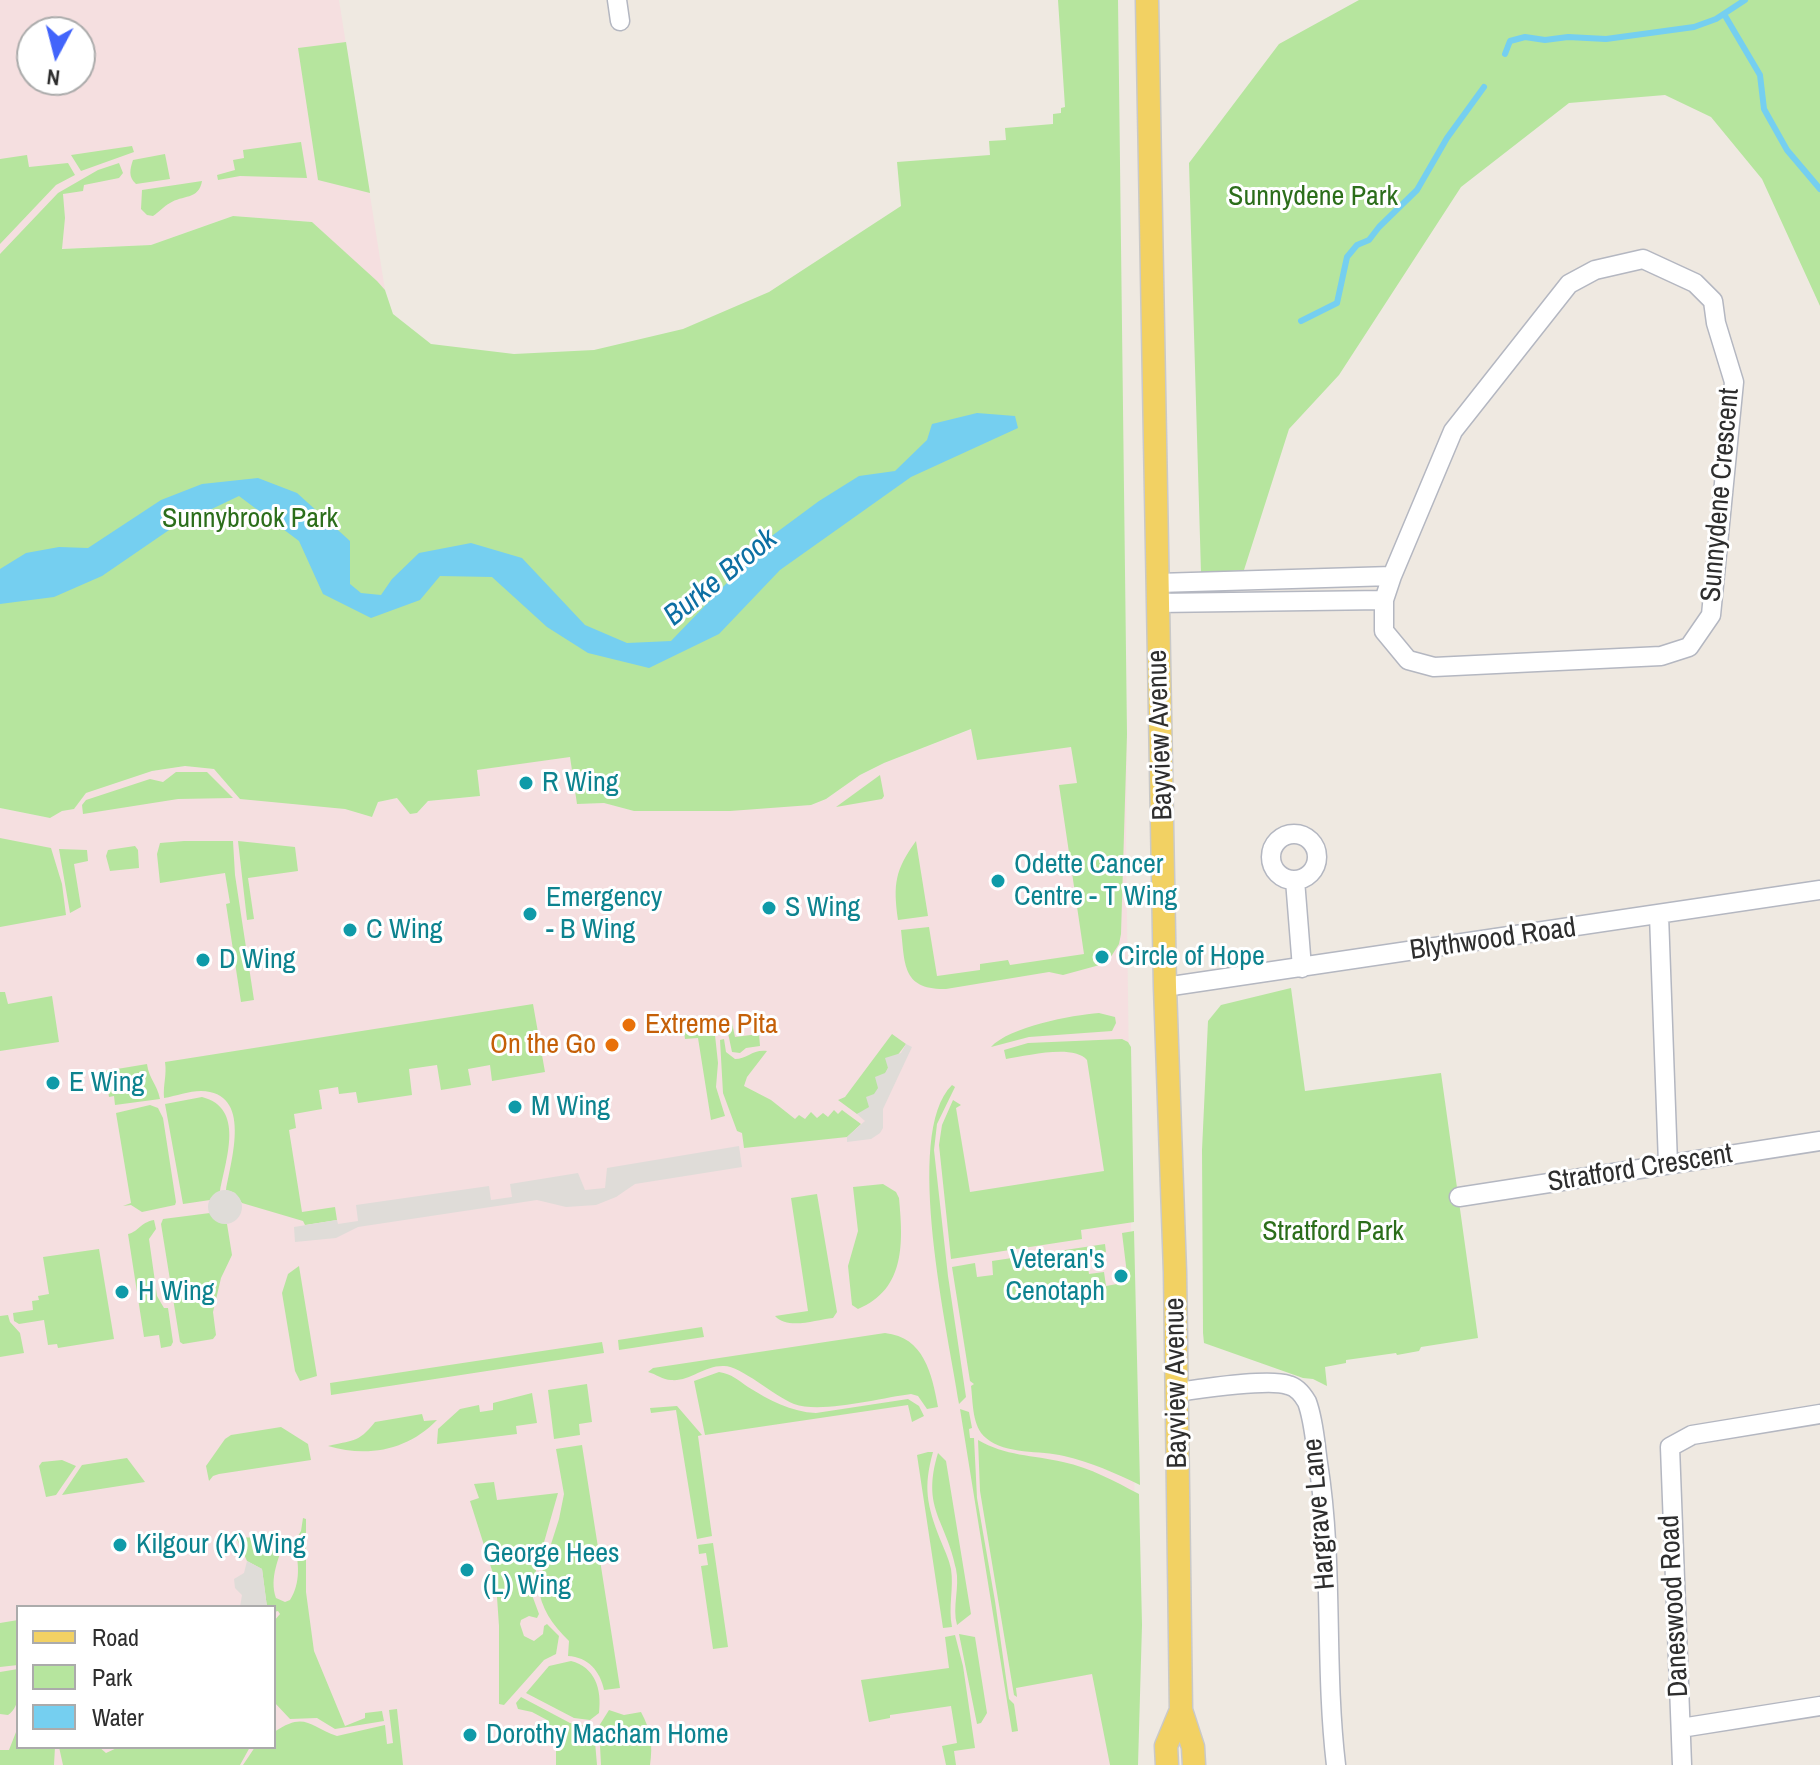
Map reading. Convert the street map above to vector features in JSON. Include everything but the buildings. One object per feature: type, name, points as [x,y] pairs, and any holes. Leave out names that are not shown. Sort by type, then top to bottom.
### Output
[{"type":"main road","name":"Bayview Avenue","points":[[1147,0],[1181,1710],[1193,1747],[1194,1765]]},
{"type":"main road","name":"Bayview Avenue","points":[[1167,1765],[1166,1746],[1181,1710]]},
{"type":"street","points":[[617,0],[620,21]]},
{"type":"street","name":"Sunnydene Crescent","points":[[1643,259],[1695,283],[1713,301],[1716,323],[1734,382],[1711,615],[1689,647],[1661,656],[1434,667],[1408,660],[1384,631],[1384,600],[1453,431],[1569,284],[1595,270],[1643,259]]},
{"type":"street","points":[[1158,593],[1263,579],[1392,576]]},
{"type":"street","points":[[1263,579],[1263,602]]},
{"type":"street","points":[[1158,593],[1263,602],[1384,600]]},
{"type":"street","points":[[1295,880],[1302,968]]},
{"type":"street","name":"Blythwood Road","points":[[1165,987],[1820,890]]},
{"type":"street","points":[[1659,915],[1668,1164]]},
{"type":"street","name":"Stratford Crescent","points":[[1459,1197],[1820,1141]]},
{"type":"street","name":"Hargrave Lane","points":[[1177,1392],[1288,1384],[1302,1393],[1307,1402],[1327,1529],[1330,1714],[1336,1765]]},
{"type":"street","name":"Daneswood Road","points":[[1682,1765],[1670,1447],[1692,1435],[1820,1414]]},
{"type":"street","points":[[1681,1728],[1820,1706]]},
{"type":"shaded area","points":[[0,0],[339,0],[385,290],[312,222],[233,216],[151,245],[56,249],[0,299]]},
{"type":"shaded area","points":[[972,729],[977,760],[1127,734],[1138,1765],[0,1765],[0,808],[50,818],[74,809],[86,793],[152,771],[185,766],[214,769],[231,789],[345,809],[372,817],[378,802],[397,798],[411,814],[417,813],[428,801],[480,796],[476,770],[570,756],[578,804],[604,803],[634,811],[811,805],[826,799],[860,775]]},
{"type":"shaded area","points":[[906,1044],[912,1047],[883,1109],[880,1133],[871,1139],[847,1142],[847,1137],[865,1121],[857,1114],[869,1107],[866,1097],[878,1088],[875,1077],[885,1073],[888,1068],[885,1058],[901,1053]]},
{"type":"shaded area","points":[[739,1146],[742,1167],[635,1184],[616,1197],[596,1205],[566,1207],[537,1200],[358,1227],[336,1238],[295,1242],[294,1227],[337,1220],[338,1224],[358,1221],[356,1205],[489,1186],[491,1200],[512,1197],[510,1184],[578,1173],[585,1190],[605,1188],[607,1168]]},
{"type":"shaded area","points":[[225,1190],[237,1195],[242,1207],[237,1219],[225,1224],[213,1219],[208,1207],[213,1195]]},
{"type":"shaded area","points":[[247,1561],[262,1569],[267,1605],[240,1605],[242,1595],[235,1588],[234,1579],[244,1573]]},
{"type":"green space","name":"Sunnybrook Park","points":[[1058,0],[1118,0],[1127,734],[1121,934],[1119,944],[1107,963],[1063,975],[1049,972],[946,989],[921,985],[908,973],[901,930],[929,927],[937,976],[980,970],[980,964],[1008,960],[1010,965],[1084,954],[1059,785],[1077,783],[1071,747],[977,760],[971,729],[884,763],[811,805],[730,811],[634,811],[604,803],[577,804],[570,757],[477,770],[480,796],[428,801],[417,813],[410,814],[397,798],[378,802],[372,817],[345,809],[240,799],[214,769],[185,766],[152,771],[86,793],[74,809],[50,818],[0,808],[0,254],[58,193],[98,170],[119,163],[123,173],[119,178],[84,185],[83,191],[63,194],[65,218],[62,249],[151,245],[233,216],[312,222],[385,290],[393,314],[431,344],[514,354],[594,350],[683,329],[769,292],[901,206],[897,162],[990,155],[989,141],[1006,140],[1005,128],[1053,124],[1053,114],[1061,113],[1061,108],[1065,107]]},
{"type":"green space","name":"Sunnydene Park","points":[[1359,0],[1820,0],[1820,306],[1762,179],[1711,117],[1665,95],[1569,103],[1461,187],[1339,375],[1289,429],[1244,570],[1201,573],[1189,163],[1279,44]]},
{"type":"green space","points":[[346,42],[370,193],[318,180],[298,48]]},
{"type":"green space","points":[[301,142],[307,178],[240,176],[218,180],[217,175],[235,170],[233,160],[244,158],[243,150]]},
{"type":"green space","points":[[132,146],[134,152],[81,171],[71,155]]},
{"type":"green space","points":[[165,154],[170,179],[136,184],[133,181],[130,173],[133,160]]},
{"type":"green space","points":[[27,155],[29,167],[68,163],[75,175],[56,185],[0,244],[0,159]]},
{"type":"green space","points":[[202,181],[194,194],[170,203],[153,216],[141,209],[142,190]]},
{"type":"green space","points":[[176,772],[207,772],[233,798],[178,799],[83,814],[82,805],[86,800],[150,779],[163,782]]},
{"type":"green space","points":[[880,775],[882,799],[836,807]]},
{"type":"green space","points":[[0,838],[51,848],[62,884],[66,915],[0,927]]},
{"type":"green space","points":[[233,841],[235,875],[254,1000],[241,1002],[226,904],[230,903],[225,873],[160,883],[157,854],[160,843]]},
{"type":"green space","points":[[238,841],[295,847],[298,871],[248,878],[254,919],[247,920]]},
{"type":"green space","points":[[916,841],[928,916],[898,920],[897,878]]},
{"type":"green space","points":[[135,846],[139,868],[110,871],[106,856],[108,850]]},
{"type":"green space","points":[[59,849],[87,850],[88,861],[74,864],[81,907],[70,913]]},
{"type":"green space","name":"Stratford Park","points":[[1291,988],[1305,1091],[1441,1073],[1478,1338],[1421,1347],[1419,1351],[1397,1355],[1346,1360],[1346,1363],[1325,1367],[1327,1386],[1204,1343],[1203,1333],[1202,1150],[1208,1021],[1221,1005]]},
{"type":"green space","points":[[0,992],[5,992],[8,1004],[52,996],[59,1042],[0,1051]]},
{"type":"green space","points":[[533,1004],[545,1072],[492,1081],[490,1065],[468,1069],[471,1085],[441,1090],[437,1065],[409,1069],[412,1095],[358,1103],[356,1092],[339,1094],[338,1087],[319,1090],[322,1109],[294,1114],[296,1128],[289,1130],[302,1212],[335,1207],[337,1220],[305,1225],[303,1221],[242,1203],[235,1193],[226,1190],[235,1130],[228,1103],[217,1094],[201,1091],[164,1098],[165,1062]]},
{"type":"green space","points":[[1099,1013],[1115,1017],[1112,1031],[1029,1037],[991,1047],[1026,1028]]},
{"type":"green space","points":[[732,1023],[735,1037],[759,1034],[760,1046],[746,1048],[740,1053],[732,1052],[728,1033],[715,1035],[718,1063],[716,1087],[725,1116],[711,1120],[698,1038],[685,1039],[684,1031]]},
{"type":"green space","points":[[892,1034],[906,1044],[888,1068],[868,1110],[857,1114],[838,1100],[845,1097]]},
{"type":"green space","points":[[724,1039],[726,1052],[735,1059],[767,1051],[747,1077],[744,1086],[771,1100],[795,1119],[799,1115],[805,1119],[811,1112],[817,1118],[823,1113],[828,1117],[834,1110],[838,1114],[842,1110],[861,1124],[847,1137],[744,1148],[742,1133],[737,1131],[723,1093],[720,1040]]},
{"type":"green space","points":[[1122,1039],[1131,1047],[1134,1222],[1081,1230],[1082,1239],[951,1259],[939,1145],[942,1125],[953,1100],[961,1105],[956,1108],[970,1192],[1104,1171],[1087,1060],[1080,1055],[1061,1052],[1006,1059],[1004,1050],[1028,1043]]},
{"type":"green space","points":[[147,1064],[160,1099],[115,1105],[114,1096],[109,1097],[105,1071]]},
{"type":"green space","points":[[952,1085],[955,1087],[937,1124],[934,1150],[966,1397],[959,1404],[939,1286],[930,1190],[931,1146],[938,1110]]},
{"type":"green space","points":[[202,1097],[224,1112],[228,1123],[226,1164],[220,1191],[210,1200],[183,1204],[165,1104]]},
{"type":"green space","points":[[150,1105],[158,1108],[163,1118],[176,1202],[175,1205],[142,1212],[131,1205],[123,1206],[131,1203],[116,1113]]},
{"type":"green space","points":[[883,1184],[896,1192],[899,1198],[901,1231],[898,1262],[885,1289],[858,1309],[852,1305],[848,1266],[858,1231],[853,1187]]},
{"type":"green space","points":[[817,1194],[837,1312],[833,1318],[787,1322],[775,1316],[808,1311],[791,1198]]},
{"type":"green space","points":[[210,1213],[227,1224],[232,1255],[221,1278],[213,1312],[216,1335],[213,1339],[183,1344],[180,1342],[161,1224],[163,1219]]},
{"type":"green space","points":[[154,1220],[156,1229],[149,1239],[157,1296],[164,1308],[168,1308],[173,1342],[171,1346],[161,1348],[159,1335],[144,1337],[128,1234]]},
{"type":"green space","points":[[1134,1231],[1140,1485],[1084,1461],[1055,1454],[1013,1450],[986,1438],[974,1414],[971,1386],[974,1384],[970,1381],[952,1267],[975,1263],[977,1277],[993,1275],[992,1261],[1105,1244],[1106,1252],[1086,1255],[1089,1274],[1104,1272],[1106,1286],[1128,1282],[1122,1233]]},
{"type":"green space","points":[[99,1249],[114,1339],[58,1348],[57,1344],[48,1345],[44,1320],[19,1324],[14,1321],[13,1313],[33,1310],[32,1301],[49,1294],[43,1257]]},
{"type":"green space","points":[[299,1266],[317,1376],[300,1381],[295,1371],[282,1293],[288,1274]]},
{"type":"green space","points":[[8,1315],[20,1333],[24,1353],[0,1357],[0,1316]]},
{"type":"green space","points":[[702,1327],[704,1337],[619,1350],[618,1340]]},
{"type":"green space","points":[[885,1333],[898,1336],[917,1349],[929,1370],[938,1407],[927,1409],[918,1396],[911,1394],[835,1406],[806,1407],[786,1400],[731,1367],[717,1366],[678,1380],[648,1372],[653,1368]]},
{"type":"green space","points":[[602,1342],[604,1353],[331,1395],[330,1383]]},
{"type":"green space","points":[[719,1372],[772,1401],[798,1410],[816,1413],[908,1399],[919,1406],[924,1416],[912,1422],[908,1405],[705,1435],[694,1381]]},
{"type":"green space","points":[[587,1384],[592,1422],[579,1424],[580,1435],[554,1439],[548,1390]]},
{"type":"green space","points":[[532,1393],[537,1423],[516,1426],[517,1434],[437,1444],[438,1429],[460,1409],[479,1405],[480,1412],[493,1410],[493,1403]]},
{"type":"green space","points":[[677,1406],[702,1435],[698,1436],[712,1536],[697,1539],[676,1410],[651,1413],[650,1408]]},
{"type":"green space","points":[[960,1409],[969,1412],[970,1438],[974,1438],[977,1498],[1009,1699],[1014,1704],[1018,1731],[1012,1732]]},
{"type":"green space","points":[[422,1414],[424,1421],[437,1420],[400,1445],[372,1451],[328,1446],[359,1438],[375,1422]]},
{"type":"green space","points":[[281,1427],[308,1444],[311,1460],[219,1474],[209,1481],[206,1466],[225,1439],[231,1435]]},
{"type":"green space","points":[[978,1440],[1009,1452],[1083,1468],[1139,1494],[1142,1625],[1138,1765],[1110,1765],[1092,1674],[1016,1688],[1017,1697],[1014,1695],[980,1491]]},
{"type":"green space","points":[[582,1445],[620,1688],[604,1690],[592,1666],[582,1659],[568,1656],[569,1641],[548,1616],[538,1585],[564,1494],[556,1449]]},
{"type":"green space","points":[[933,1452],[927,1486],[929,1506],[952,1576],[952,1627],[943,1628],[917,1455]]},
{"type":"green space","points":[[938,1453],[946,1461],[971,1614],[957,1625],[956,1569],[932,1488]]},
{"type":"green space","points":[[127,1458],[145,1482],[62,1495],[82,1465]]},
{"type":"green space","points":[[62,1460],[76,1466],[56,1495],[46,1497],[39,1466],[42,1462]]},
{"type":"green space","points":[[494,1482],[497,1500],[558,1493],[533,1581],[532,1595],[539,1614],[537,1618],[529,1616],[521,1620],[520,1624],[524,1636],[534,1641],[543,1634],[547,1624],[559,1636],[556,1654],[544,1660],[504,1705],[499,1704],[496,1583],[470,1501],[479,1498],[474,1484]]},
{"type":"green space","points":[[303,1518],[306,1519],[306,1592],[314,1651],[345,1726],[365,1718],[365,1713],[382,1711],[384,1721],[335,1729],[317,1718],[290,1719],[276,1704],[276,1619],[280,1614],[276,1612],[276,1605],[267,1605],[262,1569],[247,1561],[236,1537],[285,1539],[276,1568],[274,1591],[276,1598],[285,1602],[290,1600],[296,1587],[298,1565],[294,1543],[301,1531]]},
{"type":"green space","points":[[713,1543],[728,1647],[713,1649],[701,1566],[708,1565],[706,1553],[699,1554],[698,1545]]},
{"type":"green space","points":[[16,1620],[16,1665],[0,1667],[0,1623]]},
{"type":"green space","points":[[959,1634],[975,1637],[987,1713],[977,1724]]},
{"type":"green space","points":[[955,1635],[963,1666],[975,1748],[954,1751],[956,1765],[946,1765],[942,1746],[957,1743],[951,1706],[890,1715],[890,1718],[869,1722],[861,1680],[949,1668],[945,1637]]},
{"type":"green space","points":[[571,1661],[586,1668],[598,1688],[599,1713],[590,1720],[574,1718],[526,1693],[549,1666]]},
{"type":"green space","points":[[16,1669],[16,1702],[8,1715],[0,1714],[0,1672]]},
{"type":"green space","points":[[521,1697],[570,1723],[592,1727],[597,1765],[556,1765],[556,1751],[547,1720],[518,1709],[516,1703]]},
{"type":"green space","points":[[397,1709],[403,1765],[243,1765],[254,1749],[276,1749],[276,1731],[293,1722],[307,1722],[337,1736],[385,1725],[387,1744],[393,1743],[389,1710]]},
{"type":"green space","points":[[609,1710],[624,1715],[641,1712],[650,1738],[650,1765],[601,1765],[599,1726]]},
{"type":"green space","points":[[16,1732],[16,1749],[55,1749],[54,1765],[0,1765],[0,1750],[9,1750]]},
{"type":"green space","points":[[59,1749],[101,1749],[106,1753],[115,1749],[249,1749],[240,1765],[63,1765]]},
{"type":"water","points":[[977,413],[1015,416],[1018,428],[911,477],[780,570],[719,634],[649,668],[588,653],[547,627],[492,577],[440,576],[420,600],[371,618],[323,594],[299,541],[239,496],[172,528],[102,576],[54,597],[0,604],[0,569],[26,553],[59,547],[88,548],[161,500],[202,484],[258,478],[297,493],[350,541],[350,584],[361,593],[381,595],[392,579],[419,553],[471,543],[522,558],[585,625],[627,643],[671,641],[773,535],[859,476],[895,471],[927,440],[932,424]]},
{"type":"waterway","name":"Burke Brook","points":[[1505,54],[1510,41],[1525,37],[1545,40],[1568,37],[1606,39],[1694,27],[1716,19],[1745,0]]},
{"type":"waterway","points":[[1724,14],[1760,75],[1764,109],[1787,150],[1820,189]]},
{"type":"waterway","name":"Burke Brook","points":[[1301,321],[1337,303],[1347,257],[1357,245],[1369,240],[1417,190],[1447,138],[1484,87]]},
{"type":"place","name":"R Wing","points":[[526,783]]},
{"type":"place","name":"Odette Cancer Centre - T Wing","points":[[998,881]]},
{"type":"place","name":"S Wing","points":[[769,908]]},
{"type":"place","name":"Emergency - B Wing","points":[[530,914]]},
{"type":"place","name":"C Wing","points":[[350,930]]},
{"type":"place","name":"Circle of Hope","points":[[1102,957]]},
{"type":"place","name":"D Wing","points":[[203,960]]},
{"type":"place","name":"Extreme Pita","points":[[629,1025]]},
{"type":"place","name":"On the Go","points":[[612,1045]]},
{"type":"place","name":"E Wing","points":[[53,1083]]},
{"type":"place","name":"M Wing","points":[[515,1107]]},
{"type":"place","name":"Veteran's Cenotaph","points":[[1121,1276]]},
{"type":"place","name":"H Wing","points":[[122,1292]]},
{"type":"place","name":"Kilgour (K) Wing","points":[[120,1545]]},
{"type":"place","name":"George Hees (L) Wing","points":[[467,1570]]},
{"type":"place","name":"Dorothy Macham Home","points":[[470,1735]]}]
